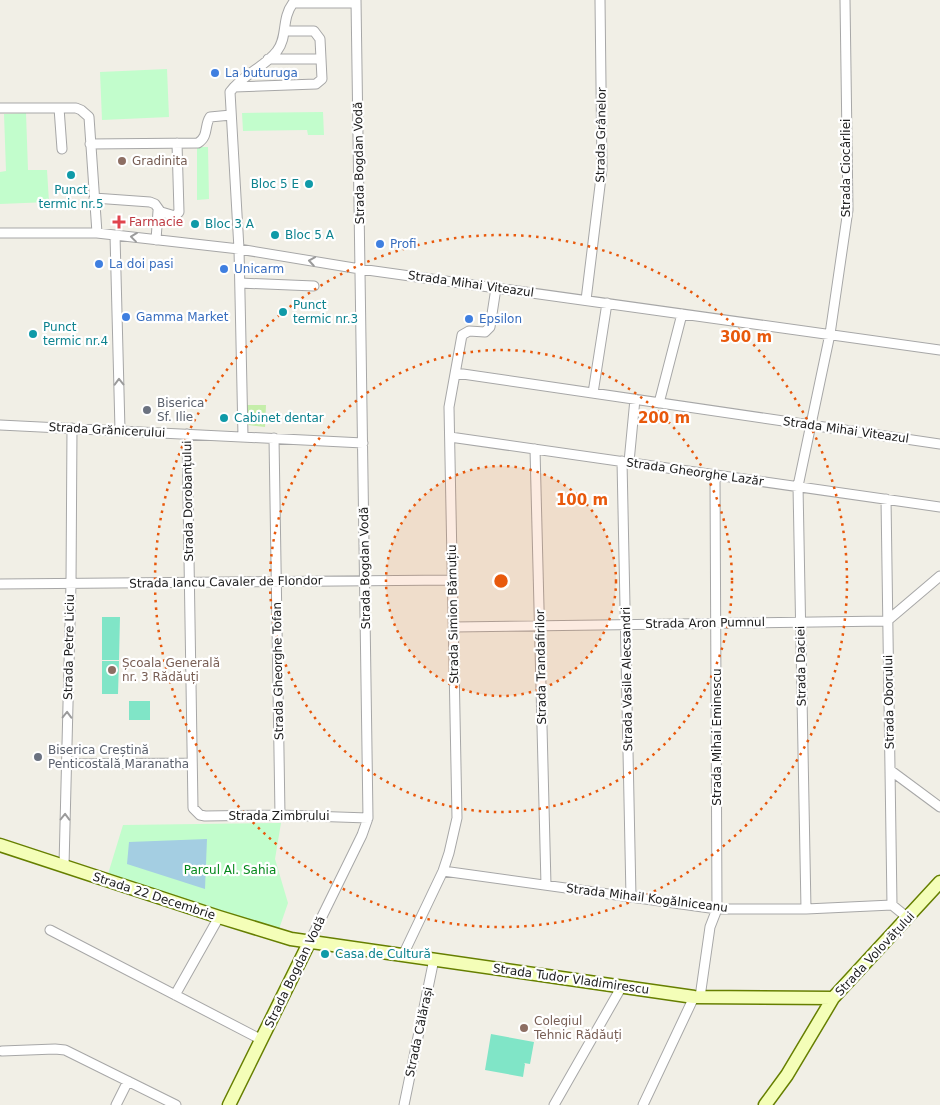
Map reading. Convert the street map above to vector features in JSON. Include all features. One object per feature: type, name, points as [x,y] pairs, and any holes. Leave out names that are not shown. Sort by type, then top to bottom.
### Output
[{"type":"street","name":"Strada Grânelor","points":[[586,300],[602,170],[600,0]]},
{"type":"street","name":"Strada Ciocârliei","points":[[812,425],[830,334],[848,210],[845,0]]},
{"type":"street","points":[[243,436],[239,249],[230,92],[243,77],[278,50],[285,31],[285,17],[293,3],[356,1]]},
{"type":"street","name":"Strada Bogdan Vodă","points":[[229,1105],[362,835],[368,818],[356,1]]},
{"type":"street","points":[[234,87],[316,84],[322,77],[320,39],[314,31],[285,31]]},
{"type":"street","points":[[268,59],[320,59]]},
{"type":"street","points":[[0,108],[76,108],[85,113],[88,117],[97,233]]},
{"type":"street","points":[[59,108],[62,149]]},
{"type":"street","points":[[90,144],[198,143],[207,133],[207,124],[210,117],[231,115]]},
{"type":"street","points":[[158,211],[175,216],[180,212],[177,142]]},
{"type":"street","points":[[94,198],[150,202],[155,204],[160,211],[158,211],[156,240]]},
{"type":"street","name":"Strada Mihai Viteazul","points":[[0,233],[97,233],[239,249],[496,288],[940,350]]},
{"type":"street","points":[[115,235],[120,430]]},
{"type":"street","points":[[240,284],[314,286]]},
{"type":"street","name":"Strada Simion Bărnuțiu","points":[[403,955],[443,871],[457,818],[450,407],[462,335],[469,331],[485,332],[490,327],[496,288]]},
{"type":"street","points":[[593,393],[607,303]]},
{"type":"street","points":[[659,403],[682,314]]},
{"type":"street","name":"Strada Mihai Viteazul","points":[[456,373],[940,444]]},
{"type":"street","name":"Strada Vasile Alecsandri","points":[[631,897],[625,462],[635,400]]},
{"type":"street","name":"Strada Grănicerului","points":[[0,425],[363,442]]},
{"type":"street","name":"Strada Daciei","points":[[806,909],[798,486],[812,425]]},
{"type":"street","name":"Strada Petre Liciu","points":[[64,866],[72,428]]},
{"type":"street","name":"Strada Dorobanțului","points":[[187,434],[193,808]]},
{"type":"street","name":"Strada Gheorghe Lazăr","points":[[450,437],[940,506]]},
{"type":"street","name":"Strada Gheorghe Tofan","points":[[274,438],[280,815]]},
{"type":"street","name":"Strada Trandafirilor","points":[[535,449],[546,886]]},
{"type":"street","name":"Strada Mihai Eminescu","points":[[643,1105],[697,997],[710,927],[717,909],[715,474]]},
{"type":"street","name":"Strada Oborului","points":[[886,499],[892,905]]},
{"type":"street","points":[[887,621],[940,576]]},
{"type":"street","name":"Strada Iancu Cavaler de Flondor","points":[[0,584],[453,580]]},
{"type":"street","name":"Strada Aron Pumnul","points":[[454,627],[887,621]]},
{"type":"street","points":[[66,764],[192,763]]},
{"type":"street","points":[[890,770],[940,807]]},
{"type":"street","name":"Strada Zimbrului","points":[[193,808],[200,815],[205,816],[280,815],[368,818]]},
{"type":"street","name":"Strada 22 Decembrie","points":[[0,845],[219,917],[292,939],[310,941]]},
{"type":"street","name":"Strada Mihail Kogălniceanu","points":[[443,871],[717,909],[806,909],[892,905]]},
{"type":"street","name":"Strada Volovățului","points":[[765,1105],[787,1075],[833,998],[940,882]]},
{"type":"street","points":[[892,905],[908,918]]},
{"type":"street","points":[[175,995],[219,917]]},
{"type":"street","points":[[50,930],[262,1040]]},
{"type":"street","name":"Strada Tudor Vladimirescu","points":[[310,941],[697,997],[833,998]]},
{"type":"street","name":"Strada Călărași","points":[[404,1105],[434,959]]},
{"type":"street","points":[[554,1105],[622,986]]},
{"type":"street","points":[[2,1051],[65,1050],[176,1105]]},
{"type":"street","points":[[116,1105],[128,1081]]},
{"type":"green space","points":[[167,69],[169,117],[102,120],[100,72]]},
{"type":"green space","points":[[323,112],[324,135],[308,135],[307,130],[243,131],[242,113]]},
{"type":"green space","points":[[26,113],[28,170],[47,170],[49,202],[0,204],[0,172],[6,171],[4,114]]},
{"type":"green space","points":[[197,147],[208,147],[209,199],[197,200]]},
{"type":"green space","points":[[246,405],[266,405],[265,427],[248,425],[245,421]]},
{"type":"green space","points":[[102,617],[120,617],[119,660],[102,660]]},
{"type":"green space","points":[[102,661],[119,661],[118,694],[102,694]]},
{"type":"green space","points":[[129,701],[150,701],[150,720],[129,720]]},
{"type":"green space","name":"Parcul Al. Sahia","points":[[281,823],[275,859],[288,903],[278,932],[108,874],[123,825]]},
{"type":"green space","points":[[491,1034],[534,1042],[530,1064],[524,1063],[523,1077],[485,1070]]},
{"type":"water","points":[[207,839],[205,889],[127,864],[129,842]]},
{"type":"place","name":"La buturuga","points":[[215,73]]},
{"type":"place","name":"Gradinita","points":[[122,161]]},
{"type":"place","name":"Punct termic nr.5","points":[[71,175]]},
{"type":"place","name":"Bloc 5 E","points":[[309,184]]},
{"type":"place","name":"Farmacie","points":[[119,222]]},
{"type":"place","name":"Bloc 3 A","points":[[195,224]]},
{"type":"place","name":"Bloc 5 A","points":[[275,235]]},
{"type":"place","name":"Profi","points":[[380,244]]},
{"type":"place","name":"La doi pasi","points":[[99,264]]},
{"type":"place","name":"Unicarm","points":[[224,269]]},
{"type":"place","name":"Punct termic nr.3","points":[[283,312]]},
{"type":"place","name":"Gamma Market","points":[[126,317]]},
{"type":"place","name":"Epsilon","points":[[469,319]]},
{"type":"place","name":"Punct termic nr.4","points":[[33,334]]},
{"type":"place","name":"Biserica Sf. Ilie","points":[[147,410]]},
{"type":"place","name":"Cabinet dentar","points":[[224,418]]},
{"type":"place","name":"Școala Generală nr. 3 Rădăuți","points":[[112,670]]},
{"type":"place","name":"Biserica Creștină Penticostală Maranatha","points":[[38,757]]},
{"type":"place","name":"Casa de Cultură","points":[[325,954]]},
{"type":"place","name":"Colegiul Tehnic Rădăuți","points":[[524,1028]]}]
